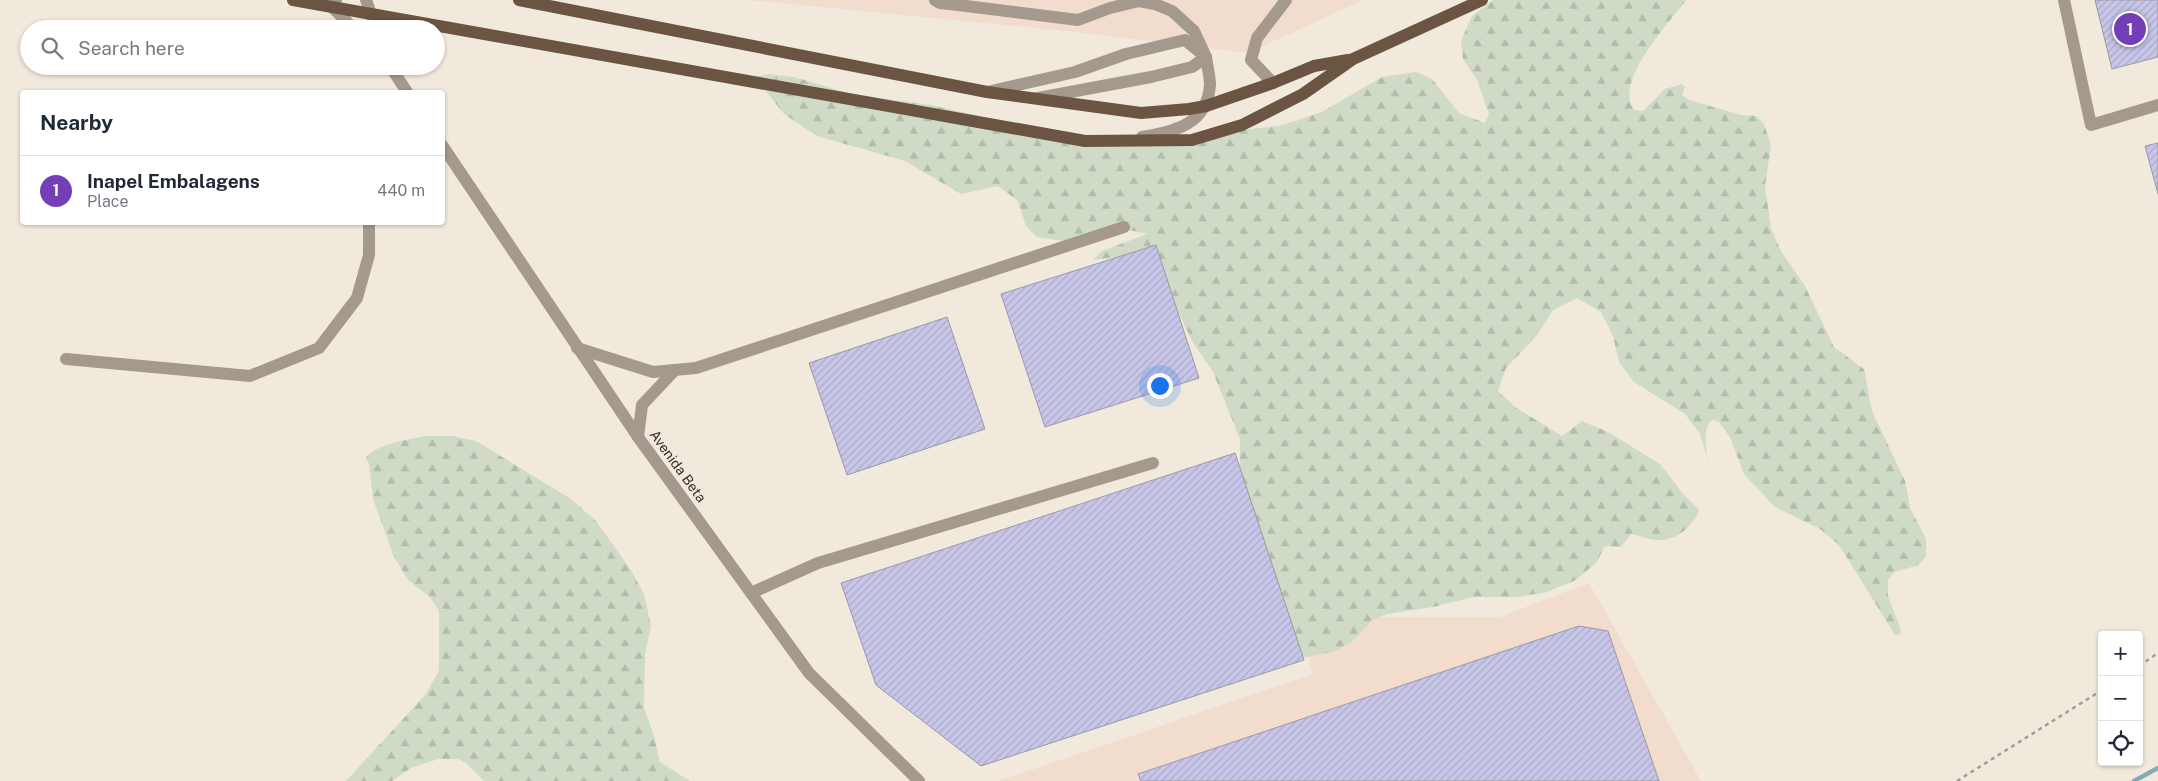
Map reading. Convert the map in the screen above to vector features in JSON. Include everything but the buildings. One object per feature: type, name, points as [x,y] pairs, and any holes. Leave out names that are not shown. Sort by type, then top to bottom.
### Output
[{"type":"main road","points":[[293,0],[335,4],[394,20]]},
{"type":"main road","points":[[519,0],[987,92],[1141,113],[1189,110],[1206,106],[1273,83],[1314,66],[1353,59]]},
{"type":"main road","points":[[445,31],[1085,141],[1192,140],[1242,126],[1303,94],[1353,59],[1482,0]]},
{"type":"street","points":[[366,0],[373,20]]},
{"type":"street","points":[[935,0],[940,3],[958,6],[1078,20],[1110,8],[1139,1],[1155,4],[1172,11],[1194,32],[1206,58],[1210,84],[1206,106],[1190,122],[1173,131],[1123,141]]},
{"type":"street","points":[[1099,0],[1110,8]]},
{"type":"street","points":[[1273,83],[1251,60],[1256,38],[1286,0]]},
{"type":"street","points":[[2064,0],[2091,125],[2158,106]]},
{"type":"street","points":[[335,4],[347,20]]},
{"type":"street","points":[[987,92],[1075,72],[1126,54],[1185,40],[1206,58]]},
{"type":"street","points":[[1033,99],[1151,77],[1192,67],[1206,58]]},
{"type":"street","points":[[394,75],[401,90]]},
{"type":"street","name":"Avenida Beta","points":[[445,150],[638,437],[808,673],[919,781]]},
{"type":"street","points":[[66,359],[250,376],[319,348],[357,298],[369,255],[369,225]]},
{"type":"street","points":[[577,348],[653,372],[696,368],[1124,227]]},
{"type":"street","points":[[638,437],[642,405],[675,370]]},
{"type":"street","points":[[751,593],[818,563],[1153,463]]},
{"type":"path","points":[[2143,663],[2158,653]]},
{"type":"path","points":[[1957,781],[2098,693]]},
{"type":"shaded area","points":[[749,0],[1363,0],[1248,53],[1067,31]]},
{"type":"shaded area","points":[[1589,583],[1701,781],[999,781],[1313,674],[1297,618],[1500,617]]},
{"type":"green space","points":[[1493,0],[1686,0],[1646,53],[1637,69],[1631,84],[1630,98],[1634,110],[1643,111],[1665,89],[1682,84],[1685,87],[1682,95],[1689,100],[1741,115],[1756,116],[1764,124],[1771,145],[1765,186],[1771,229],[1781,251],[1805,286],[1834,347],[1864,369],[1872,411],[1905,481],[1910,508],[1926,539],[1926,556],[1919,565],[1894,572],[1888,580],[1888,596],[1901,630],[1899,635],[1895,635],[1839,545],[1820,529],[1775,507],[1744,474],[1730,437],[1719,422],[1713,420],[1708,424],[1706,434],[1709,464],[1700,434],[1685,414],[1634,382],[1619,362],[1613,336],[1601,312],[1577,298],[1553,310],[1538,334],[1506,368],[1498,391],[1515,407],[1562,436],[1582,421],[1608,432],[1660,464],[1684,495],[1699,510],[1693,522],[1678,535],[1665,540],[1648,539],[1631,534],[1621,547],[1605,546],[1596,563],[1576,580],[1547,592],[1519,597],[1473,597],[1433,607],[1387,614],[1371,621],[1351,643],[1332,652],[1306,657],[1289,653],[1240,498],[1240,439],[1213,372],[1192,341],[1161,276],[1136,255],[1092,260],[1102,251],[1147,234],[1129,230],[1071,242],[1037,237],[1026,226],[1018,201],[998,186],[961,194],[905,161],[817,136],[784,114],[755,77],[768,74],[794,77],[852,94],[931,105],[1101,144],[1279,126],[1322,112],[1382,77],[1416,72],[1432,79],[1459,113],[1485,123],[1489,114],[1477,80],[1463,59],[1461,41],[1472,16]]},
{"type":"green space","points":[[425,436],[452,436],[476,441],[571,499],[596,521],[631,570],[644,594],[651,626],[645,654],[644,708],[654,736],[660,762],[690,781],[484,781],[466,763],[458,759],[438,759],[411,768],[392,781],[346,781],[426,694],[439,670],[439,611],[430,597],[408,580],[394,557],[373,499],[369,464],[366,457],[378,448],[386,445]]},
{"type":"waterway","points":[[2134,781],[2158,768]]},
{"type":"place","name":"Inapel Embalagens","points":[[2130,29]]}]
